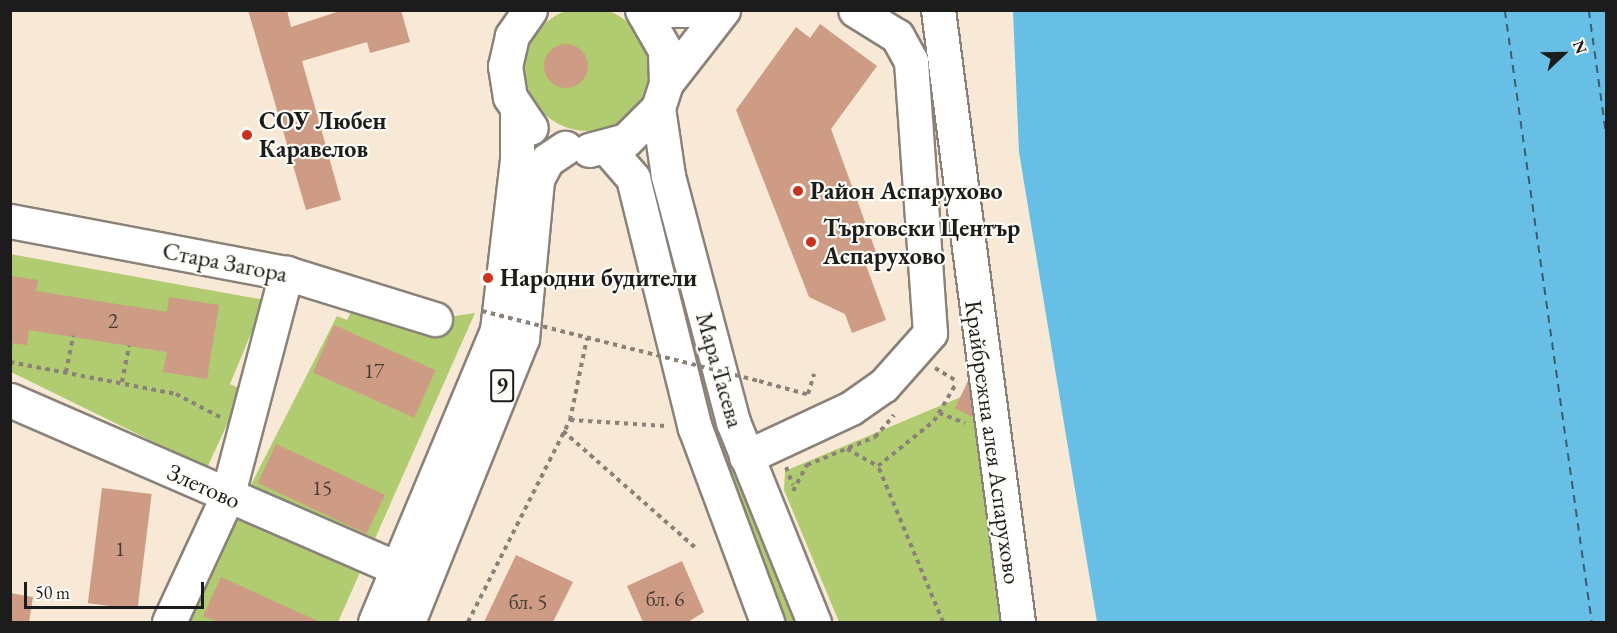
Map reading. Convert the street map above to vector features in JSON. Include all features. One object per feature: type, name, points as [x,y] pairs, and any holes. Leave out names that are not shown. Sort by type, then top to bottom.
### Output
[{"type":"main road","name":"9","points":[[375,622],[497,330],[518,160],[517,112],[506,82],[507,51],[530,10]]},
{"type":"main road","name":"Мара Тасева","points":[[642,10],[665,50],[662,95],[670,186],[746,457],[814,622]]},
{"type":"main road","points":[[649,10],[695,10]]},
{"type":"main road","points":[[662,95],[723,10]]},
{"type":"main road","points":[[746,457],[859,403],[883,386],[930,333],[911,61],[897,36],[855,10]]},
{"type":"main road","name":"Крайбрежна алея Аспарухово","points":[[938,10],[1018,622]]},
{"type":"main road","name":"9","points":[[517,112],[538,134],[565,148],[607,148],[642,128],[662,95]]},
{"type":"main road","name":"9","points":[[408,622],[522,339],[537,179],[547,160],[565,148]]},
{"type":"main road","name":"Мара Тасева","points":[[607,148],[633,178],[695,428],[767,622]]},
{"type":"main road","name":"Стара Загора","points":[[10,221],[286,273],[435,319]]},
{"type":"main road","points":[[169,622],[227,497],[286,273]]},
{"type":"main road","name":"Злетово","points":[[10,400],[227,497],[399,569]]},
{"type":"path","points":[[482,311],[818,398]]},
{"type":"path","points":[[66,372],[73,336]]},
{"type":"path","points":[[468,622],[570,420],[587,338]]},
{"type":"path","points":[[122,382],[129,346]]},
{"type":"path","points":[[878,466],[934,421],[966,363],[981,352]]},
{"type":"path","points":[[10,362],[176,394],[245,429]]},
{"type":"path","points":[[928,366],[957,381]]},
{"type":"path","points":[[808,394],[814,374]]},
{"type":"path","points":[[793,497],[793,486],[807,465],[876,437],[903,404]]},
{"type":"path","points":[[570,420],[695,428]]},
{"type":"path","points":[[563,431],[697,549]]},
{"type":"path","points":[[847,449],[878,466],[943,622]]},
{"type":"green space","points":[[587,7],[611,12],[631,25],[644,45],[649,69],[644,93],[631,113],[611,126],[587,131],[563,126],[543,113],[530,93],[525,69],[530,45],[543,25],[563,12]]},
{"type":"green space","points":[[10,254],[265,300],[230,384],[243,390],[207,468],[11,372]]},
{"type":"green space","points":[[689,259],[814,622],[767,622],[657,268]]},
{"type":"green space","points":[[359,296],[435,319],[475,313],[338,622],[181,622],[337,316],[347,320]]},
{"type":"green space","points":[[968,394],[1013,622],[839,622],[784,490],[785,471]]},
{"type":"water","points":[[1013,11],[1606,11],[1606,622],[1097,622],[1019,152]]},
{"type":"building","points":[[248,10],[287,10],[291,27],[343,10],[401,10],[410,42],[370,53],[367,42],[302,61],[341,200],[306,210]]},
{"type":"building","points":[[820,24],[877,66],[831,129],[879,260],[866,265],[886,320],[852,333],[845,314],[809,297],[736,110],[796,27],[810,38]]},
{"type":"building","points":[[566,44],[581,51],[588,66],[581,81],[566,88],[551,81],[544,66],[551,51]]},
{"type":"building","points":[[10,276],[38,280],[36,291],[167,312],[169,297],[219,305],[207,379],[163,372],[167,352],[29,330],[27,345],[10,343]]},
{"type":"building","points":[[334,325],[435,370],[414,418],[313,373]]},
{"type":"building","points":[[976,364],[986,424],[955,408]]},
{"type":"building","points":[[276,444],[385,495],[367,534],[258,483]]},
{"type":"building","points":[[102,488],[152,494],[137,609],[88,603]]},
{"type":"building","points":[[516,555],[573,582],[553,622],[484,622]]},
{"type":"building","points":[[682,561],[704,612],[688,622],[643,622],[627,586]]},
{"type":"building","points":[[221,577],[320,622],[218,622],[203,616]]},
{"type":"building","points":[[10,593],[33,597],[29,622],[10,622]]},
{"type":"ferry route","points":[[1505,10],[1592,622]]},
{"type":"ferry route","points":[[1589,10],[1606,132]]},
{"type":"place","name":"СОУ Любен Каравелов","points":[[247,135]]},
{"type":"place","name":"Район Аспарухово","points":[[798,191]]},
{"type":"place","name":"Търговски Център Аспарухово","points":[[811,242]]},
{"type":"place","name":"Народни будители","points":[[488,278]]}]
